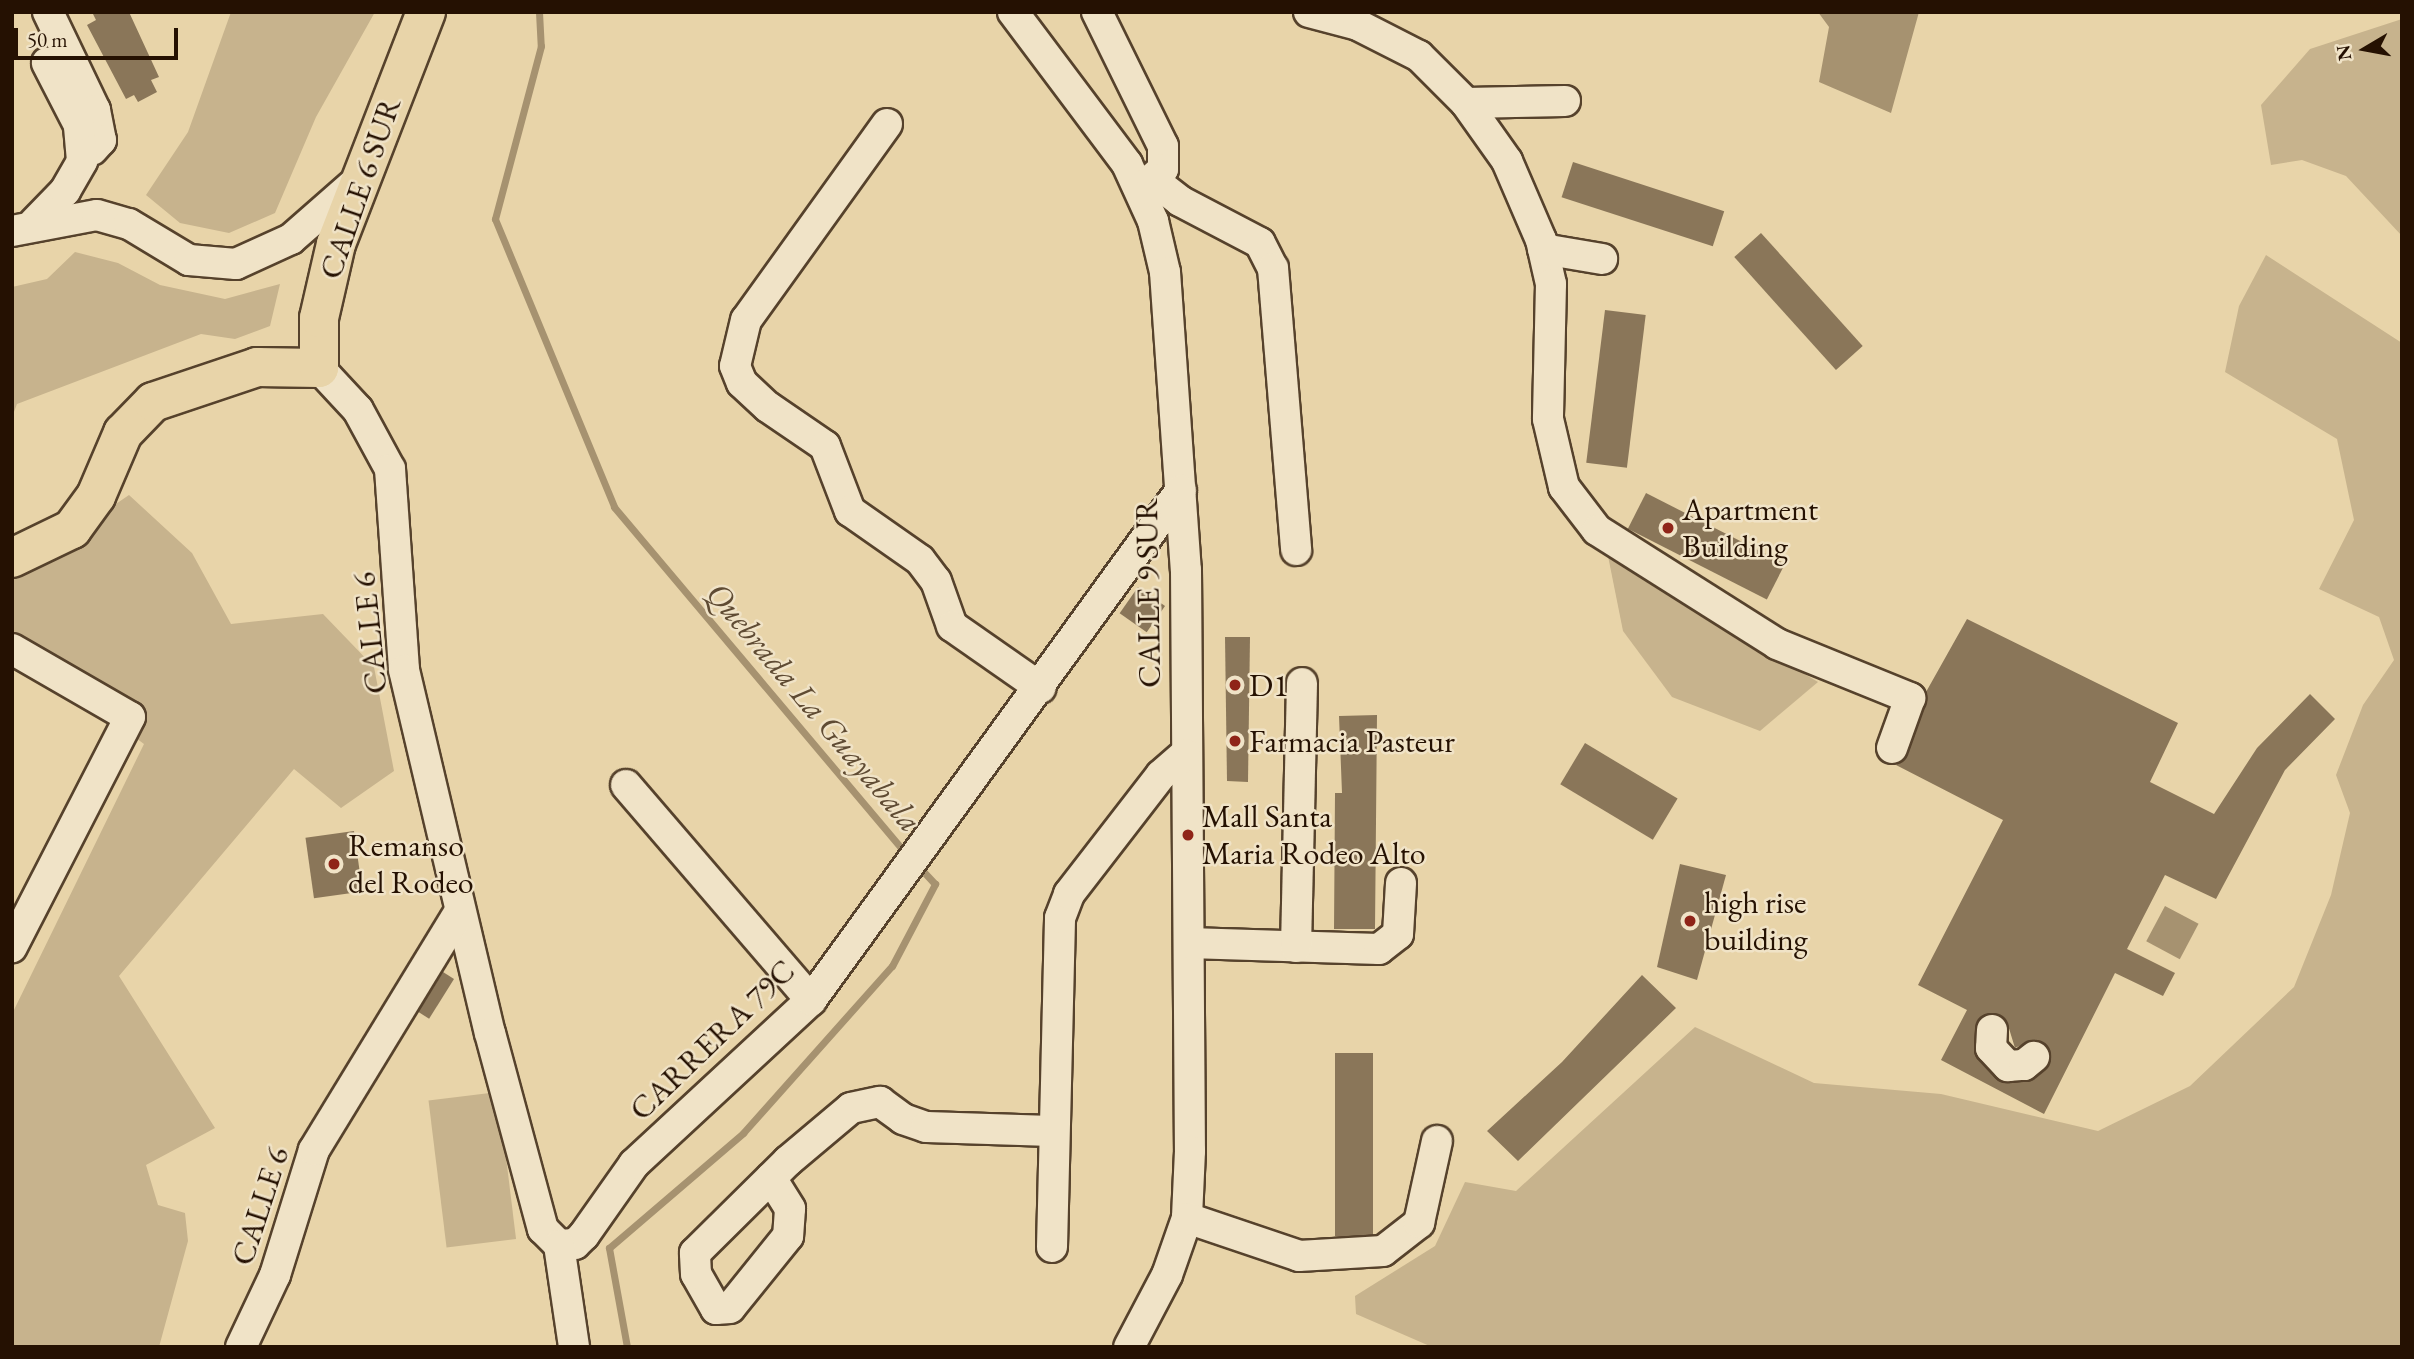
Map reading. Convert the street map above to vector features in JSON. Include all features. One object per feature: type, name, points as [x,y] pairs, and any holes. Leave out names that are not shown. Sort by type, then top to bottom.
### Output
[{"type":"main road","name":"CALLE 6 SUR","points":[[318,368],[318,318],[356,182],[426,12]]},
{"type":"main road","points":[[12,558],[72,529],[96,496],[123,433],[153,402],[257,367],[318,368]]},
{"type":"street","points":[[23,227],[65,191],[82,161],[101,140],[100,127],[48,12]]},
{"type":"street","name":"CALLE 9 SUR","points":[[1013,12],[1147,184],[1165,272],[1186,570],[1185,754],[1189,943],[1187,1218],[1167,1275],[1130,1347]]},
{"type":"street","points":[[1097,12],[1163,146],[1163,169],[1147,184],[1260,243],[1272,268],[1296,550]]},
{"type":"street","points":[[1309,12],[1358,25],[1419,56],[1466,103],[1507,161],[1543,249],[1551,284],[1548,419],[1564,486],[1597,530],[1777,643],[1910,698],[1892,748]]},
{"type":"street","points":[[47,63],[79,125],[82,161]]},
{"type":"street","points":[[1466,103],[1565,101]]},
{"type":"street","points":[[887,124],[746,320],[735,366],[742,383],[760,399],[825,446],[850,511],[920,560],[936,581],[952,625],[1041,688]]},
{"type":"street","points":[[23,227],[79,215],[113,217],[189,260],[236,264],[290,239],[356,182]]},
{"type":"street","points":[[1543,249],[1602,259]]},
{"type":"street","name":"CALLE 6","points":[[318,368],[358,410],[393,480],[399,642],[460,911],[540,1216],[556,1244],[574,1347]]},
{"type":"street","name":"CARRERA 79C","points":[[556,1244],[575,1244],[634,1164],[811,1000],[1134,560],[1181,490]]},
{"type":"street","points":[[1134,560],[1167,559],[1186,570]]},
{"type":"street","points":[[12,649],[130,717],[12,947]]},
{"type":"street","points":[[1296,947],[1302,683]]},
{"type":"street","points":[[1052,1247],[1052,1131],[1060,918],[1069,894],[1161,775],[1185,754]]},
{"type":"street","points":[[626,785],[811,1000]]},
{"type":"street","points":[[1189,943],[1379,949],[1390,943],[1398,934],[1401,883]]},
{"type":"street","name":"CALLE 6","points":[[241,1347],[275,1275],[314,1150],[460,911]]},
{"type":"street","points":[[1992,1031],[1991,1048],[2008,1066],[2034,1057]]},
{"type":"street","points":[[771,1178],[851,1108],[868,1102],[880,1102],[903,1119],[926,1127],[1052,1131]]},
{"type":"street","points":[[1187,1218],[1299,1256],[1383,1251],[1419,1223],[1437,1141]]},
{"type":"shaded area","points":[[231,12],[375,12],[316,117],[275,213],[229,233],[180,223],[146,195],[188,132]]},
{"type":"shaded area","points":[[1818,12],[1919,12],[1891,113],[1819,82],[1829,27]]},
{"type":"shaded area","points":[[2402,19],[2402,236],[2346,176],[2302,160],[2271,165],[2261,105],[2310,49]]},
{"type":"shaded area","points":[[75,252],[118,263],[160,285],[225,299],[280,284],[270,326],[235,339],[201,334],[17,404],[12,417],[12,287],[47,279]]},
{"type":"shaded area","points":[[2266,255],[2402,343],[2402,1347],[1432,1347],[1356,1314],[1355,1296],[1435,1246],[1465,1182],[1516,1191],[1695,1027],[1814,1083],[1941,1094],[2098,1131],[2190,1086],[2294,987],[2331,895],[2350,813],[2336,775],[2363,705],[2394,660],[2379,617],[2319,589],[2354,520],[2337,439],[2225,372],[2239,306]]},
{"type":"shaded area","points":[[129,495],[192,553],[231,624],[323,614],[374,667],[394,771],[341,808],[294,769],[119,976],[215,1128],[146,1165],[158,1205],[185,1213],[188,1241],[159,1347],[12,1347],[12,1014],[144,744],[12,646],[12,575]]},
{"type":"shaded area","points":[[1608,556],[1818,682],[1760,731],[1672,697],[1623,631]]},
{"type":"shaded area","points":[[2165,906],[2199,924],[2180,959],[2146,941]]},
{"type":"shaded area","points":[[498,1092],[516,1239],[447,1247],[429,1101]]},
{"type":"building","points":[[92,12],[129,12],[159,77],[151,80],[157,92],[138,102],[134,95],[126,99],[87,25],[96,20]]},
{"type":"building","points":[[1573,162],[1724,211],[1713,246],[1562,197]]},
{"type":"building","points":[[1761,233],[1863,346],[1836,370],[1734,257]]},
{"type":"building","points":[[1605,310],[1646,315],[1627,468],[1586,463]]},
{"type":"building","points":[[1646,493],[1785,564],[1767,599],[1628,529]]},
{"type":"building","points":[[1138,587],[1165,606],[1147,632],[1120,613]]},
{"type":"building","points":[[1967,619],[2178,723],[2150,782],[2214,814],[2257,748],[2310,694],[2335,719],[2285,770],[2216,899],[2165,875],[2127,949],[2175,973],[2163,996],[2115,973],[2044,1114],[1941,1060],[1967,1010],[1918,985],[2003,820],[1896,765],[1908,754],[1926,692]],"holes":[[[1994,1013],[2007,1022],[2015,1048],[2032,1040],[2048,1047],[2050,1064],[2035,1079],[2002,1082],[1978,1060],[1977,1021]]]},
{"type":"building","points":[[1225,637],[1250,637],[1248,782],[1227,781]]},
{"type":"building","points":[[1377,715],[1375,929],[1334,929],[1335,793],[1342,793],[1339,716]]},
{"type":"building","name":"high rise building","points":[[1585,743],[1678,799],[1653,840],[1560,784]]},
{"type":"building","name":"Remanso del Rodeo","points":[[354,831],[362,891],[314,898],[305,838]]},
{"type":"building","name":"high rise building","points":[[1680,864],[1726,875],[1697,980],[1657,967]]},
{"type":"building","points":[[443,972],[454,979],[429,1019],[418,1012]]},
{"type":"building","points":[[1642,975],[1676,1008],[1518,1161],[1487,1131],[1562,1062]]},
{"type":"building","points":[[1335,1053],[1373,1053],[1373,1236],[1335,1236]]},
{"type":"waterway","name":"Quebrada La Guayabala","points":[[539,12],[541,46],[495,219],[614,507],[907,855]]},
{"type":"waterway","name":"Quebrada La Guayabala","points":[[627,1347],[609,1248],[743,1133],[892,966],[935,884],[918,866]]},
{"type":"place","name":"Apartment Building","points":[[1668,528]]},
{"type":"place","name":"D1","points":[[1235,685]]},
{"type":"place","name":"Farmacia Pasteur","points":[[1235,741]]},
{"type":"place","name":"Mall Santa Maria Rodeo Alto","points":[[1188,835]]},
{"type":"place","name":"Remanso del Rodeo","points":[[334,864]]},
{"type":"place","name":"high rise building","points":[[1690,921]]}]
